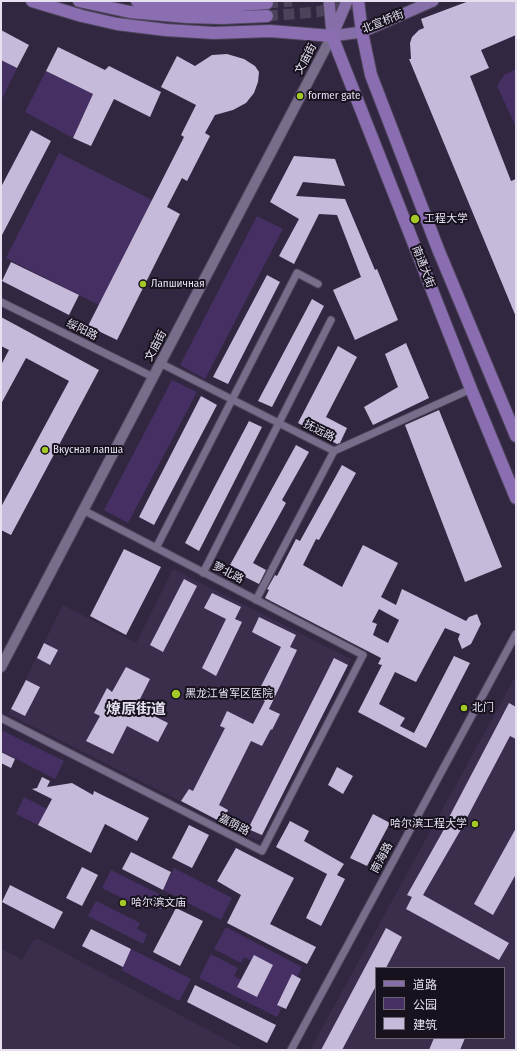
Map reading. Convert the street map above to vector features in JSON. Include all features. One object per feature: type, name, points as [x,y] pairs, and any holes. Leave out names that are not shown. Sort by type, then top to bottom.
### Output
[{"type":"highway","points":[[32,1],[82,16],[117,24],[166,30],[214,33],[270,31],[332,36]]},
{"type":"highway","points":[[79,1],[130,12],[187,17],[222,18],[268,16]]},
{"type":"highway","points":[[137,1],[167,5],[214,7],[267,3]]},
{"type":"highway","name":"南通大街","points":[[358,1],[362,32],[371,75],[438,249],[516,436]]},
{"type":"highway","name":"南通大街","points":[[332,36],[471,389],[516,498]]},
{"type":"main road","points":[[329,1],[332,36]]},
{"type":"main road","points":[[332,36],[347,1]]},
{"type":"main road","name":"北宣桥街","points":[[332,36],[362,32],[433,1]]},
{"type":"main road","name":"文庙街","points":[[1,667],[332,36]]},
{"type":"street","points":[[156,548],[297,273],[318,284]]},
{"type":"street","name":"绥阳路","points":[[1,302],[153,377]]},
{"type":"street","points":[[203,572],[331,320]]},
{"type":"street","name":"抚远路","points":[[160,363],[334,451],[471,389]]},
{"type":"street","points":[[256,600],[334,451]]},
{"type":"street","name":"萝北路","points":[[83,510],[363,655]]},
{"type":"street","name":"南海路","points":[[291,1050],[516,634]]},
{"type":"street","name":"嘉荫路","points":[[1,718],[262,851],[363,655]]},
{"type":"shaded area","name":"黑龙江省军区医院","points":[[173,569],[351,659],[259,841],[8,714],[63,605],[136,643]]},
{"type":"shaded area","name":"哈尔滨工程大学","points":[[516,678],[516,1050],[310,1050],[514,679]]},
{"type":"shaded area","points":[[39,939],[245,1050],[1,1050],[1,948],[22,960],[34,940]]},
{"type":"green space","points":[[1,60],[17,68],[1,101]]},
{"type":"green space","points":[[516,69],[516,127],[497,86],[504,75]]},
{"type":"green space","points":[[46,71],[93,94],[73,138],[25,112]]},
{"type":"green space","points":[[59,153],[152,200],[99,305],[6,258]]},
{"type":"green space","points":[[257,216],[283,229],[205,379],[180,365]]},
{"type":"green space","points":[[172,380],[197,392],[128,523],[104,510]]},
{"type":"green space","points":[[1,730],[64,761],[55,779],[1,751]]},
{"type":"green space","points":[[24,797],[47,809],[38,825],[16,814]]},
{"type":"green space","points":[[174,868],[232,898],[221,920],[163,890]]},
{"type":"green space","points":[[111,870],[167,898],[161,910],[149,904],[146,910],[102,888]]},
{"type":"green space","points":[[96,901],[140,923],[137,929],[147,934],[143,944],[88,916]]},
{"type":"green space","points":[[226,927],[302,967],[297,977],[292,975],[277,1004],[282,1007],[277,1017],[199,978],[211,954],[238,968],[234,976],[241,980],[251,961],[244,957],[241,963],[214,949]]},
{"type":"green space","points":[[131,949],[191,979],[179,1001],[121,970]]},
{"type":"building","points":[[469,1],[516,1],[516,35],[481,50],[489,68],[470,76],[511,181],[516,179],[516,317],[409,59],[411,59],[410,43],[412,37],[419,30],[424,28],[421,19]]},
{"type":"building","points":[[1,30],[29,45],[17,68],[1,60]]},
{"type":"building","points":[[58,47],[105,70],[109,66],[161,92],[150,117],[114,99],[91,146],[73,138],[93,94],[46,71]]},
{"type":"building","points":[[227,54],[244,59],[255,66],[259,72],[258,82],[254,93],[246,103],[233,110],[215,115],[205,133],[210,136],[187,181],[182,178],[167,207],[180,214],[117,340],[88,326],[184,137],[181,135],[196,105],[161,87],[177,56],[195,66],[212,55]]},
{"type":"building","points":[[31,130],[51,141],[1,237],[1,187]]},
{"type":"building","points":[[294,156],[335,159],[345,186],[303,182],[296,196],[345,199],[375,270],[377,269],[398,320],[355,340],[333,290],[361,277],[337,215],[319,214],[294,264],[279,256],[299,219],[270,202]]},
{"type":"building","points":[[11,262],[79,295],[69,315],[2,281]]},
{"type":"building","points":[[267,275],[280,282],[228,384],[213,377]]},
{"type":"building","points":[[312,299],[324,306],[272,407],[258,401]]},
{"type":"building","points":[[1,317],[99,370],[11,535],[1,530],[1,507],[69,381],[26,358],[1,404],[1,365],[9,350],[1,346]]},
{"type":"building","points":[[406,343],[429,398],[373,425],[364,407],[398,387],[385,354]]},
{"type":"building","points":[[338,346],[357,357],[326,417],[347,428],[340,443],[337,444],[298,423]]},
{"type":"building","points":[[201,396],[217,405],[154,525],[139,517]]},
{"type":"building","points":[[439,410],[502,567],[465,582],[405,425]]},
{"type":"building","points":[[249,421],[262,427],[199,551],[185,543]]},
{"type":"building","points":[[296,445],[309,452],[282,500],[286,503],[253,563],[266,570],[259,584],[241,575],[243,572],[230,565]]},
{"type":"building","points":[[342,465],[356,473],[319,540],[316,539],[303,565],[342,587],[363,545],[398,563],[381,597],[396,605],[402,589],[466,621],[469,617],[477,614],[481,624],[471,644],[462,649],[458,639],[460,634],[445,628],[416,682],[395,672],[379,704],[405,718],[400,726],[414,733],[454,656],[470,663],[426,748],[358,712],[382,665],[378,664],[381,658],[265,598],[269,590],[267,589],[275,575],[277,576],[296,539],[300,541]],"holes":[[[379,609],[399,620],[388,643],[373,635],[377,624],[372,622]]]},
{"type":"building","points":[[124,549],[161,567],[126,635],[90,616]]},
{"type":"building","points":[[184,579],[197,586],[163,652],[150,645]]},
{"type":"building","points":[[212,593],[241,607],[235,619],[242,622],[216,676],[202,668],[226,619],[204,608]]},
{"type":"building","points":[[259,617],[296,635],[290,647],[297,650],[269,709],[280,714],[272,730],[271,729],[262,746],[251,741],[219,805],[228,810],[223,823],[181,801],[189,789],[193,791],[225,728],[220,726],[227,711],[253,724],[265,701],[256,696],[281,647],[252,632]]},
{"type":"building","points":[[44,643],[58,650],[50,665],[37,658]]},
{"type":"building","points":[[334,658],[348,665],[262,835],[248,829]]},
{"type":"building","points":[[126,667],[150,679],[136,707],[168,723],[158,742],[127,726],[113,754],[86,741],[100,716],[94,713],[107,688],[112,692]]},
{"type":"building","points":[[26,680],[40,687],[25,716],[11,709]]},
{"type":"building","points":[[509,703],[516,707],[516,739],[510,736],[460,831],[423,895],[509,943],[499,960],[406,909],[412,897],[407,895],[447,824],[446,823]]},
{"type":"building","points":[[1,752],[15,759],[11,768],[1,763]]},
{"type":"building","points":[[337,767],[353,776],[343,794],[328,785]]},
{"type":"building","points":[[42,777],[50,781],[47,787],[72,783],[93,795],[94,791],[149,818],[137,841],[105,824],[91,853],[38,825],[52,799],[32,789],[37,788]]},
{"type":"building","points":[[373,814],[390,823],[367,866],[350,858]]},
{"type":"building","points":[[290,821],[309,831],[304,841],[344,864],[337,875],[345,879],[321,926],[306,918],[327,874],[276,847]]},
{"type":"building","points":[[189,825],[209,835],[192,868],[172,858]]},
{"type":"building","points":[[516,828],[516,874],[493,915],[474,904]]},
{"type":"building","points":[[236,848],[294,878],[270,924],[316,947],[307,964],[227,923],[241,895],[217,881]]},
{"type":"building","points":[[131,852],[171,872],[163,890],[122,869]]},
{"type":"building","points":[[82,867],[98,875],[82,906],[66,898]]},
{"type":"building","points":[[10,885],[63,912],[54,929],[2,902]]},
{"type":"building","points":[[176,908],[203,921],[180,966],[153,952]]},
{"type":"building","points":[[386,928],[402,937],[387,967],[375,967],[375,988],[342,1050],[321,1050]]},
{"type":"building","points":[[91,929],[131,949],[123,967],[82,946]]},
{"type":"building","points":[[254,955],[273,965],[257,997],[237,987]]},
{"type":"building","points":[[292,974],[301,979],[286,1009],[277,1005]]},
{"type":"building","points":[[195,985],[276,1025],[267,1043],[187,1002]]},
{"type":"building","points":[[434,1039],[465,1039],[460,1050],[429,1050]]},
{"type":"tunnel","points":[[267,3],[292,1]]},
{"type":"tunnel","points":[[267,16],[317,12],[365,1]]},
{"type":"place","name":"former gate","points":[[300,96]]},
{"type":"place","name":"工程大学","points":[[415,219]]},
{"type":"place","name":"Лапшичная","points":[[143,284]]},
{"type":"place","name":"Вкусная лапша","points":[[45,450]]},
{"type":"place","name":"黑龙江省军区医院","points":[[176,694]]},
{"type":"place","name":"北门","points":[[464,708]]},
{"type":"place","name":"哈尔滨工程大学","points":[[475,824]]},
{"type":"place","name":"哈尔滨文庙","points":[[123,903]]},
{"type":"district","name":"燎原街道","points":[[136,710]]}]
